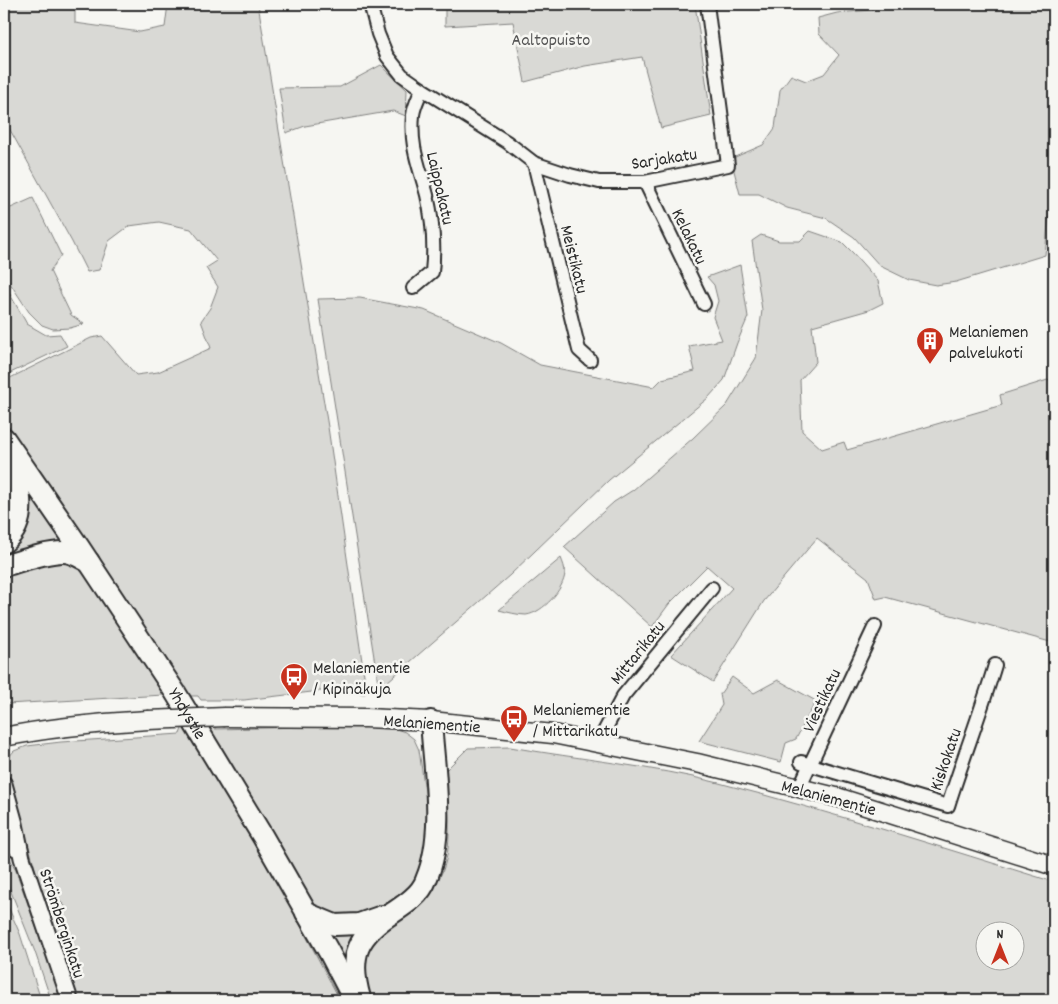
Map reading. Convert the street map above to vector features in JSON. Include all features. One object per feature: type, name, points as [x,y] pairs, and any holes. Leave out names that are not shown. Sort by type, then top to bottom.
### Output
[{"type":"highway","points":[[4,542],[14,530],[20,516],[21,500],[20,488],[6,440]]},
{"type":"highway","name":"Yhdystie","points":[[6,440],[175,692],[263,837],[329,952],[354,1000]]},
{"type":"highway","points":[[4,566],[63,552],[74,554],[89,562]]},
{"type":"highway","points":[[361,1000],[355,981],[354,964],[363,937],[391,913],[408,903],[426,882],[434,852],[437,814],[431,721]]},
{"type":"highway","points":[[306,913],[335,925],[359,924],[391,913]]},
{"type":"main road","name":"Melaniementie","points":[[4,737],[76,725],[225,717],[366,718],[431,721],[553,734],[697,762],[840,798],[1054,866]]},
{"type":"street","name":"Sarjakatu","points":[[370,4],[378,34],[387,56],[402,75],[508,142],[534,163],[599,182],[645,182],[728,165],[707,4]]},
{"type":"street","name":"Laippakatu","points":[[413,288],[432,272],[435,250],[432,218],[416,162],[413,141],[413,113],[422,89]]},
{"type":"street","name":"Meistikatu","points":[[534,163],[580,350],[590,360]]},
{"type":"street","name":"Kelakatu","points":[[645,182],[704,304]]},
{"type":"street","name":"Mittarikatu","points":[[598,743],[623,696],[712,588]]},
{"type":"street","name":"Viestikatu","points":[[799,788],[805,763],[875,626]]},
{"type":"street","name":"Kiskokatu","points":[[805,763],[948,806],[981,712],[995,665]]},
{"type":"street","name":"Strömberginkatu","points":[[4,784],[22,858],[70,1000]]},
{"type":"street","name":"Strömberginkatu","points":[[4,827],[22,858]]},
{"type":"green space","points":[[4,4],[75,4],[75,23],[140,32],[165,27],[168,4],[258,4],[328,427],[365,682],[365,694],[320,691],[244,700],[201,700],[198,696],[190,696],[4,422],[4,381],[91,338],[102,336],[136,375],[158,372],[211,348],[201,321],[210,308],[218,287],[206,268],[217,261],[191,229],[159,222],[129,226],[109,241],[99,270],[87,272],[4,119]]},
{"type":"green space","name":"Aaltopuisto","points":[[445,4],[695,4],[711,116],[661,128],[642,57],[585,66],[525,82],[513,22],[445,26]]},
{"type":"green space","points":[[874,4],[1054,4],[1054,199],[1050,203],[1045,255],[956,282],[936,285],[909,280],[880,266],[854,237],[826,218],[787,208],[759,194],[740,194],[733,167],[735,157],[763,145],[775,128],[780,90],[791,75],[806,81],[824,74],[839,55],[819,34],[818,18],[837,13],[872,10]]},
{"type":"green space","points":[[381,65],[407,90],[406,116],[393,111],[305,126],[286,133],[279,88],[340,87]]},
{"type":"green space","points":[[33,198],[61,255],[50,271],[71,315],[84,324],[70,328],[53,329],[42,325],[29,312],[4,274],[4,211]]},
{"type":"green space","points":[[810,231],[842,242],[878,281],[883,303],[869,310],[812,326],[816,362],[800,380],[802,431],[822,449],[844,442],[847,450],[1002,405],[1000,395],[1054,378],[1054,643],[885,597],[876,599],[868,578],[817,538],[764,601],[713,682],[671,655],[732,588],[707,566],[669,604],[652,627],[564,547],[614,502],[633,490],[693,438],[727,405],[756,358],[762,310],[752,241],[761,235],[779,241],[800,241]]},
{"type":"green space","points":[[740,265],[748,317],[724,380],[708,398],[609,480],[510,575],[379,689],[318,299],[360,298],[424,310],[501,343],[540,365],[654,387],[662,379],[695,371],[689,346],[722,340],[713,317],[718,301],[714,285],[707,277]]},
{"type":"green space","points":[[4,284],[27,324],[46,335],[60,334],[67,346],[4,376]]},
{"type":"green space","points":[[4,459],[57,532],[164,695],[7,704],[4,697]]},
{"type":"green space","points":[[561,558],[565,571],[564,579],[557,593],[546,605],[526,615],[499,610]]},
{"type":"green space","points":[[732,677],[754,693],[778,680],[816,701],[796,739],[786,743],[781,762],[699,741],[722,705],[720,694]]},
{"type":"green space","points":[[215,724],[215,729],[351,726],[393,728],[405,732],[414,739],[419,750],[428,813],[426,857],[414,881],[396,898],[368,912],[347,918],[331,917],[315,907],[205,725]]},
{"type":"green space","points":[[183,726],[280,887],[340,1000],[77,1000],[53,930],[54,922],[64,913],[65,906],[59,900],[49,900],[43,896],[6,767],[7,759],[14,751],[27,746],[180,734]]},
{"type":"green space","points":[[510,747],[641,767],[693,777],[761,794],[1054,882],[1054,1000],[368,1000],[362,962],[367,947],[376,936],[413,906],[436,884],[443,870],[449,834],[445,771],[468,748]]},
{"type":"green space","points":[[4,848],[15,868],[62,1000],[51,1000],[35,952],[4,874]]},
{"type":"green space","points":[[4,897],[20,934],[41,1000],[4,1000]]},
{"type":"green space","points":[[356,927],[347,973],[327,930]]},
{"type":"place","name":"Melaniemen palvelukoti","points":[[930,365]]},
{"type":"place","name":"Melaniementie / Kipinäkuja","points":[[294,701]]},
{"type":"place","name":"Melaniementie / Mittarikatu","points":[[514,743]]}]
